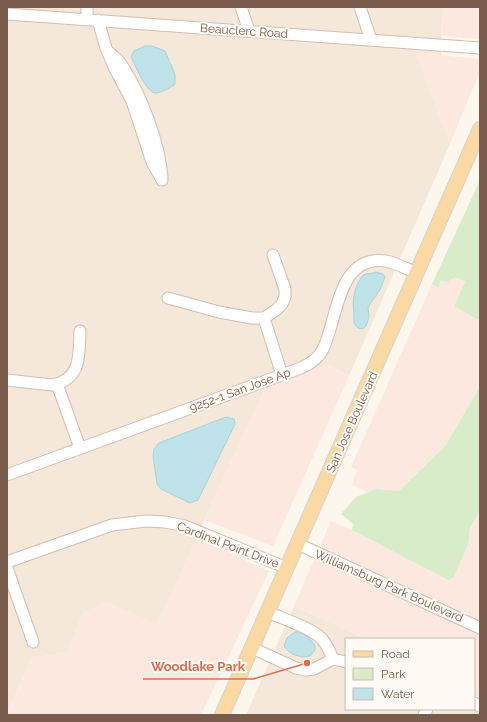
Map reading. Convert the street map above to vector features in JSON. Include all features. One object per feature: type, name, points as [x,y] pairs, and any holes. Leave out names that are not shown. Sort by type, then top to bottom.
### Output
[{"type":"main road","name":"San Jose Boulevard","points":[[222,715],[480,129]]},
{"type":"street","points":[[87,7],[87,19]]},
{"type":"street","points":[[241,7],[249,31]]},
{"type":"street","points":[[360,7],[371,40]]},
{"type":"street","name":"Beauclerc Road","points":[[7,14],[480,48]]},
{"type":"street","points":[[98,20],[106,48],[115,70],[141,116]]},
{"type":"street","points":[[168,298],[219,312],[252,318],[264,318],[282,304],[285,297],[285,289],[273,255]]},
{"type":"street","name":"9252-1 San Jose Ap","points":[[7,475],[282,375],[311,363],[323,350],[345,283],[351,273],[360,266],[371,262],[380,261],[388,262],[417,273]]},
{"type":"street","points":[[264,318],[282,375]]},
{"type":"street","points":[[7,380],[52,385],[57,384],[71,376],[77,367],[80,331]]},
{"type":"street","points":[[57,384],[80,448]]},
{"type":"street","name":"Cardinal Point Drive","points":[[7,562],[112,525],[146,520],[185,526],[288,568]]},
{"type":"street","name":"Williamsburg Park Boulevard","points":[[298,544],[480,628]]},
{"type":"street","points":[[7,568],[33,642]]},
{"type":"street","points":[[268,612],[312,631],[321,638],[327,646],[333,659]]},
{"type":"street","points":[[252,648],[296,668],[306,670],[314,669],[333,659],[345,662]]},
{"type":"shaded area","points":[[7,7],[448,7],[442,11],[441,55],[416,53],[450,144],[349,376],[328,365],[266,387],[157,625],[107,602],[83,613],[67,652],[32,658],[7,714]]},
{"type":"shaded area","points":[[448,7],[480,7],[480,39],[442,36],[442,10]]},
{"type":"shaded area","points":[[416,53],[480,59],[480,71],[450,144]]},
{"type":"shaded area","points":[[455,277],[465,283],[454,306],[480,321],[480,386],[446,445],[399,491],[376,489],[367,492],[352,485],[357,470],[351,467],[432,284],[438,288],[441,280]]},
{"type":"shaded area","points":[[328,365],[349,376],[273,546],[204,520],[266,387]]},
{"type":"shaded area","points":[[480,511],[480,690],[475,688],[475,638],[365,638],[294,606],[331,521],[352,530],[448,580]]},
{"type":"shaded area","points":[[197,538],[269,571],[201,715],[7,715],[32,658],[67,652],[83,613],[107,602],[157,624]]},
{"type":"shaded area","points":[[294,606],[365,638],[345,638],[345,710],[475,710],[475,688],[480,690],[480,715],[246,715]]},
{"type":"green space","points":[[480,180],[480,317],[478,320],[454,306],[465,282],[455,277],[447,282],[441,280],[438,288],[432,284]]},
{"type":"green space","points":[[480,386],[480,511],[470,529],[468,544],[454,577],[448,580],[352,530],[353,524],[341,514],[356,497],[376,489],[399,491],[446,445]]},
{"type":"water","points":[[145,46],[152,46],[165,51],[175,74],[175,84],[168,89],[155,93],[148,88],[141,78],[131,57],[134,51]]},
{"type":"water","points":[[376,272],[383,274],[385,277],[380,290],[368,308],[369,317],[366,326],[363,329],[358,328],[355,325],[354,320],[354,293],[363,275]]},
{"type":"water","points":[[226,417],[234,419],[235,424],[198,500],[190,503],[161,489],[157,484],[153,456],[154,449],[159,443]]},
{"type":"water","points":[[295,632],[304,634],[315,646],[315,650],[310,656],[302,657],[295,655],[284,646],[287,638]]},
{"type":"place","name":"Woodlake Park","points":[[307,663]]}]
